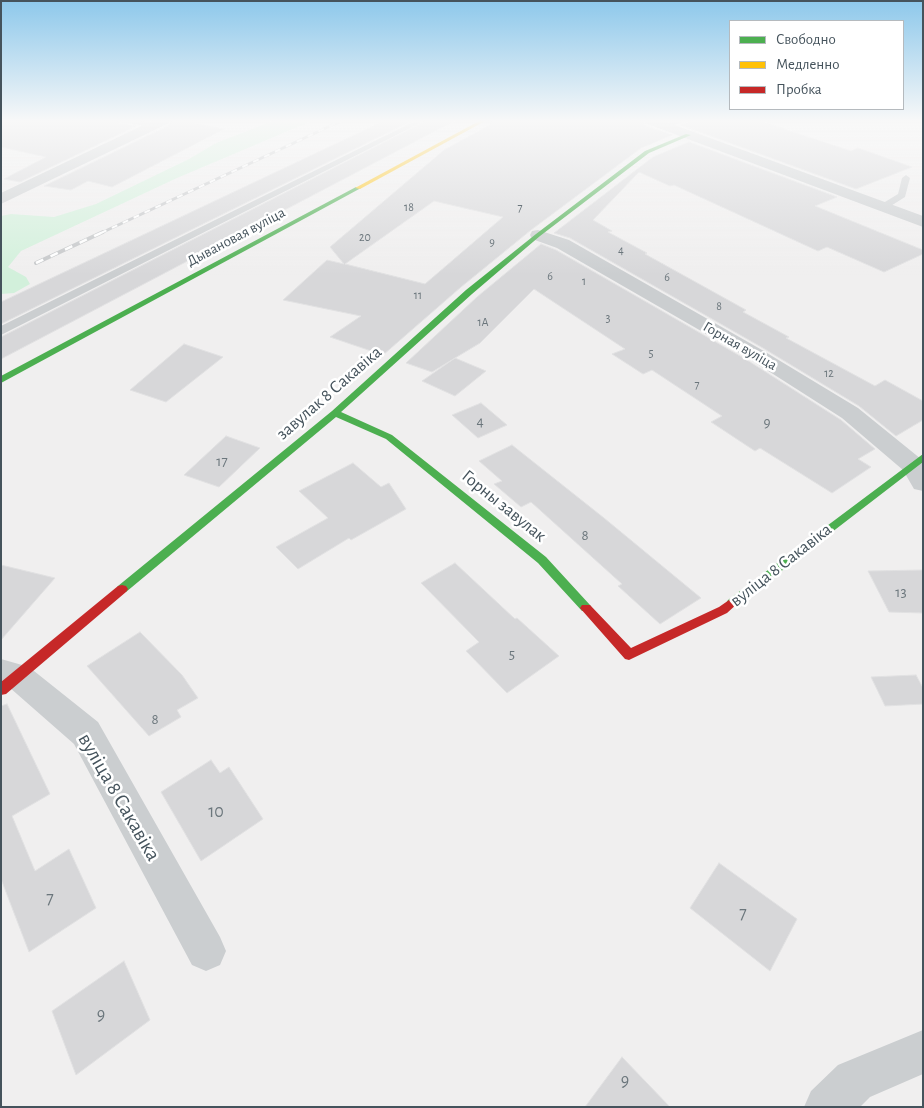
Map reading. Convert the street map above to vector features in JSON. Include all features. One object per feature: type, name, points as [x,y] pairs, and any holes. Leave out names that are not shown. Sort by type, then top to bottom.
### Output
[{"type":"street","points":[[1,199],[57,172]]},
{"type":"street","name":"Дывановая вуліца","points":[[1,380],[388,172]]},
{"type":"street","name":"завулак 8 Сакавіка","points":[[7,679],[335,413],[469,292],[538,235],[621,172]]},
{"type":"street","points":[[787,172],[923,222]]},
{"type":"street","name":"Горная вуліца","points":[[538,235],[563,244],[755,354],[850,413],[917,461],[923,483]]},
{"type":"street","name":"Горны завулак","points":[[335,413],[389,437],[542,560],[629,655]]},
{"type":"street","name":"вуліца 8 Сакавіка","points":[[629,655],[723,610],[917,461]]},
{"type":"street","name":"вуліца 8 Сакавіка","points":[[7,679],[86,733],[206,951]]},
{"type":"street","points":[[827,1107],[854,1081],[923,1052]]},
{"type":"lane","points":[[1,331],[319,172]]},
{"type":"lane","points":[[883,207],[902,195],[906,178]]},
{"type":"green space","points":[[163,172],[192,172],[21,251],[8,267],[26,277],[30,284],[14,293],[1,294],[1,216],[11,214],[54,217],[96,204]]},
{"type":"building","points":[[18,172],[41,172],[20,182],[4,179]]},
{"type":"building","points":[[74,172],[142,172],[112,187],[88,181],[71,190],[44,186]]},
{"type":"building","points":[[277,172],[309,172],[1,324],[1,302]]},
{"type":"building","points":[[326,172],[358,172],[1,359],[1,337]]},
{"type":"building","points":[[418,172],[609,172],[531,230],[461,287],[383,355],[330,337],[361,316],[283,300],[327,260],[344,264],[330,247]],"holes":[[[434,201],[503,217],[425,284],[345,264]]]},
{"type":"building","points":[[634,172],[769,172],[837,197],[815,206],[923,250],[923,254],[884,272],[827,247],[818,251],[674,185],[670,186],[639,172],[593,220],[612,231],[608,232],[746,310],[743,312],[789,337],[786,338],[875,386],[885,380],[923,401],[923,420],[896,436],[859,406],[763,348],[570,238],[554,233]]},
{"type":"building","points":[[809,172],[900,172],[856,189]]},
{"type":"building","points":[[541,244],[556,250],[747,360],[841,420],[875,449],[858,459],[871,467],[832,493],[760,448],[755,451],[711,422],[722,416],[652,370],[643,374],[612,354],[625,349],[534,289],[480,343],[432,372],[406,363],[477,297]]},
{"type":"building","points":[[184,344],[223,357],[166,402],[130,390]]},
{"type":"building","points":[[455,358],[486,371],[455,396],[422,381]]},
{"type":"building","points":[[481,403],[507,425],[478,438],[452,415]]},
{"type":"building","points":[[226,436],[260,448],[219,487],[184,475]]},
{"type":"building","points":[[512,445],[701,598],[660,624],[618,586],[622,584],[531,502],[521,507],[494,484],[502,481],[479,461]]},
{"type":"building","points":[[353,463],[381,487],[389,483],[406,509],[351,540],[349,538],[298,569],[276,547],[328,518],[299,491]]},
{"type":"building","points":[[455,563],[515,619],[517,618],[559,656],[507,693],[466,651],[479,642],[421,583]]},
{"type":"building","points":[[1,565],[55,578],[1,640]]},
{"type":"building","points":[[923,570],[923,613],[889,612],[868,571]]},
{"type":"building","points":[[140,632],[182,675],[198,698],[177,710],[181,717],[149,736],[87,666]]},
{"type":"building","points":[[916,675],[923,688],[923,704],[885,706],[871,677]]},
{"type":"building","points":[[7,704],[50,794],[12,816],[35,871],[69,849],[96,908],[29,952],[1,879],[1,706]]},
{"type":"building","points":[[211,760],[220,773],[229,767],[263,819],[201,861],[161,792]]},
{"type":"building","points":[[719,863],[797,919],[770,971],[690,908]]},
{"type":"building","points":[[124,961],[150,1020],[76,1075],[52,1011]]},
{"type":"building","points":[[622,1057],[670,1107],[585,1107]]},
{"type":"railway","points":[[101,233],[232,172]]},
{"type":"railway","points":[[36,263],[103,232]]},
{"type":"traffic: fast","points":[[122,589],[335,413],[469,292],[538,235],[621,172]]},
{"type":"traffic: fast","points":[[1,380],[358,188]]},
{"type":"traffic: fast","points":[[335,413],[389,437],[542,560],[586,608]]},
{"type":"traffic: fast","points":[[732,603],[923,457]]},
{"type":"traffic: slow","points":[[358,188],[388,172]]},
{"type":"traffic: jam","points":[[1,690],[122,589]]},
{"type":"traffic: jam","points":[[586,608],[629,655],[723,610],[732,603]]}]
